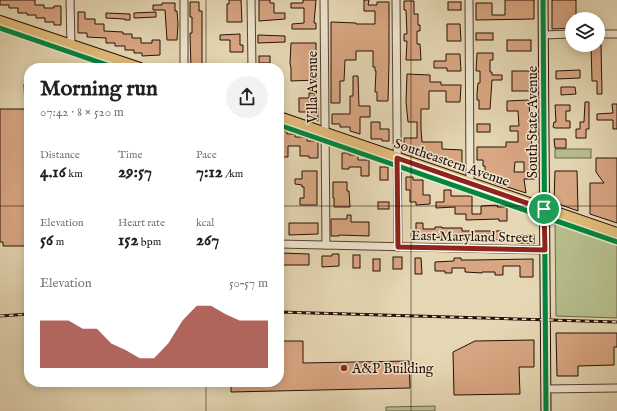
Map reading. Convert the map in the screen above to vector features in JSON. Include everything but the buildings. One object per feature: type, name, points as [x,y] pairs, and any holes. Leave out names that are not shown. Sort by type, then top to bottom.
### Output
[{"type":"main road","points":[[0,20],[126,63]]},
{"type":"main road","name":"Southeastern Avenue","points":[[284,119],[617,233]]},
{"type":"street","points":[[70,0],[71,44]]},
{"type":"street","points":[[184,0],[184,63]]},
{"type":"street","points":[[251,0],[252,63]]},
{"type":"street","name":"Villa Avenue","points":[[324,0],[326,245]]},
{"type":"street","points":[[396,0],[398,247]]},
{"type":"street","points":[[469,0],[470,183]]},
{"type":"street","name":"South State Avenue","points":[[543,0],[546,411]]},
{"type":"street","points":[[543,34],[565,34]]},
{"type":"street","points":[[605,34],[617,34]]},
{"type":"street","name":"East Maryland Street","points":[[284,244],[545,250]]},
{"type":"street","points":[[546,389],[617,388]]},
{"type":"green space","points":[[555,149],[591,149],[591,158],[555,158]]},
{"type":"green space","points":[[555,222],[617,242],[617,318],[556,316]]},
{"type":"green space","points":[[435,406],[435,411],[386,411],[386,407]]},
{"type":"railway","points":[[284,312],[617,322]]},
{"type":"railway","points":[[0,316],[24,314]]},
{"type":"cycle path","points":[[543,0],[546,411]]},
{"type":"cycle path","points":[[0,28],[102,63]]},
{"type":"cycle path","points":[[284,127],[617,242]]},
{"type":"place","name":"A&P Building","points":[[344,368]]},
{"type":"route","points":[[397,158],[402,159],[544,209],[545,250],[398,247],[397,158]]}]
